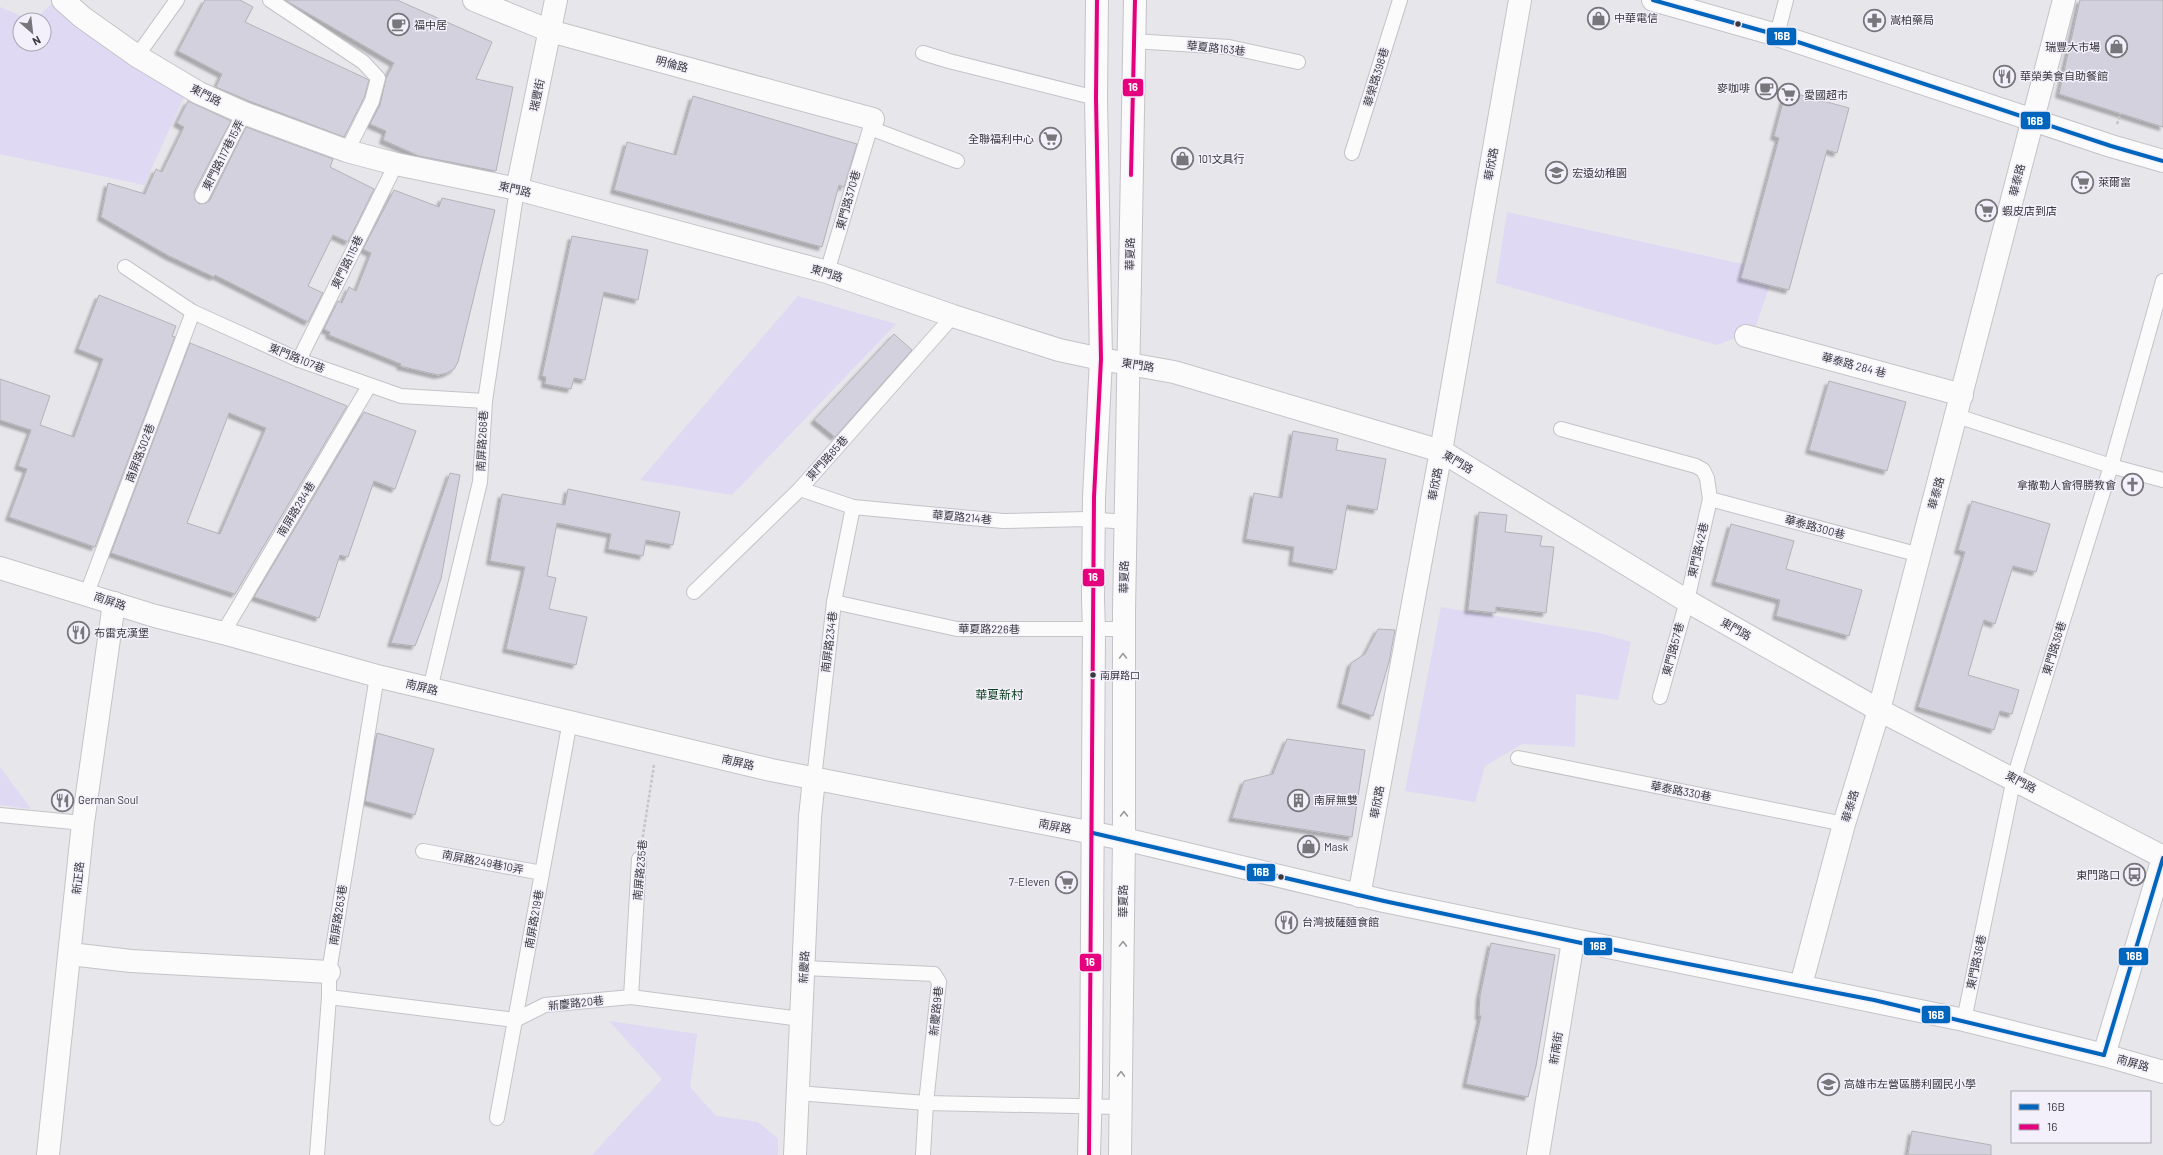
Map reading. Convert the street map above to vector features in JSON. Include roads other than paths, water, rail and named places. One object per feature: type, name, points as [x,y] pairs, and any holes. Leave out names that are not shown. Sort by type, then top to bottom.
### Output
[{"type":"street","name":"東門路","points":[[63,0],[82,17],[137,56],[199,92],[244,113],[347,151],[396,164],[517,189],[827,272],[953,316],[1059,350],[1174,372],[1441,451],[1687,601],[1879,710],[2014,778],[2163,858]]},
{"type":"street","name":"明倫路","points":[[474,0],[550,31],[871,123]]},
{"type":"street","name":"瑞豐街","points":[[517,189],[556,0]]},
{"type":"street","points":[[1089,1155],[1093,833],[1093,600],[1096,520],[1094,497],[1101,359],[1096,98],[1097,0]]},
{"type":"street","name":"華夏路","points":[[1120,1155],[1124,839],[1124,629],[1127,522],[1133,41],[1135,0]]},
{"type":"street","name":"華欣路","points":[[1359,896],[1441,451],[1520,0]]},
{"type":"street","points":[[1653,0],[1777,35],[2032,120],[2163,160]]},
{"type":"street","name":"華泰路","points":[[1801,985],[1844,824],[1879,710],[1957,416],[2064,0]]},
{"type":"street","name":"華泰路 284 巷","points":[[1746,336],[1962,395]]},
{"type":"street","name":"南屏路","points":[[0,568],[155,616],[223,633],[377,676],[657,743],[814,779],[1124,839],[1359,896],[1573,941],[1801,985],[1964,1020],[2104,1055],[2163,1072]]},
{"type":"street","name":"新正路","points":[[48,1155],[83,823],[114,603]]},
{"type":"street","name":"新慶路","points":[[795,1155],[810,817],[814,779]]},
{"type":"street","points":[[2104,1055],[2163,858]]},
{"type":"street","name":"新南街","points":[[1538,1155],[1573,941]]},
{"type":"street","points":[[70,954],[131,961],[329,972]]},
{"type":"lane","points":[[137,56],[177,0]]},
{"type":"lane","points":[[270,0],[363,62],[378,78],[372,101],[347,151]]},
{"type":"lane","name":"華榮路398巷","points":[[1352,153],[1400,0]]},
{"type":"lane","points":[[1777,35],[1786,0]]},
{"type":"lane","name":"華夏路163巷","points":[[1133,41],[1229,47],[1298,62]]},
{"type":"lane","points":[[923,53],[948,61],[1096,98]]},
{"type":"lane","name":"東門路117巷15弄","points":[[202,196],[244,113]]},
{"type":"lane","points":[[871,123],[957,161]]},
{"type":"lane","name":"東門路370巷","points":[[827,272],[871,123]]},
{"type":"lane","name":"東門路115巷","points":[[299,360],[396,164]]},
{"type":"lane","name":"南屏路268巷","points":[[430,689],[480,482],[484,401],[517,189]]},
{"type":"lane","name":"東門路107巷","points":[[126,267],[193,312],[299,360],[369,386],[402,396],[484,401]]},
{"type":"lane","name":"東門路36巷","points":[[1964,1020],[2014,778],[2111,466],[2163,281]]},
{"type":"lane","name":"南屏路302巷","points":[[87,594],[193,312]]},
{"type":"lane","name":"東門路85巷","points":[[694,592],[800,489],[953,316]]},
{"type":"lane","name":"南屏路284巷","points":[[223,633],[369,386]]},
{"type":"lane","points":[[1957,416],[2111,466],[2163,480]]},
{"type":"lane","points":[[1561,429],[1696,466],[1703,470],[1707,478],[1710,499]]},
{"type":"lane","name":"華夏路214巷","points":[[800,489],[853,507],[1003,521],[1096,520],[1127,522]]},
{"type":"lane","name":"華泰路300巷","points":[[1710,499],[1920,555]]},
{"type":"lane","name":"東門路42巷","points":[[1687,601],[1710,499]]},
{"type":"lane","name":"南屏路234巷","points":[[814,779],[834,602],[853,507]]},
{"type":"lane","name":"東門路57巷","points":[[1660,697],[1687,601]]},
{"type":"lane","name":"華夏路226巷","points":[[834,602],[957,629],[1124,629]]},
{"type":"lane","name":"南屏路263巷","points":[[317,1155],[329,997],[329,972],[377,676]]},
{"type":"lane","name":"南屏路219巷","points":[[497,1118],[570,721]]},
{"type":"lane","name":"華泰路330巷","points":[[1518,758],[1844,824]]},
{"type":"lane","points":[[0,816],[83,823]]},
{"type":"lane","name":"南屏路249巷10弄","points":[[423,851],[542,873]]},
{"type":"lane","name":"南屏路235巷","points":[[631,997],[639,859]]},
{"type":"lane","name":"新慶路9巷","points":[[804,968],[934,974],[939,982],[926,1103],[923,1155]]},
{"type":"lane","points":[[329,997],[515,1020]]},
{"type":"lane","name":"新慶路20巷","points":[[515,1020],[545,1005],[631,997],[802,1019]]},
{"type":"lane","points":[[798,1093],[926,1103],[1120,1107]]},
{"type":"place","name":"中華電信","points":[[1599,18]]},
{"type":"place","name":"嵩柏藥局","points":[[1875,20]]},
{"type":"place","name":"福中居","points":[[398,25]]},
{"type":"place","name":"瑞豐大市場","points":[[2116,47]]},
{"type":"place","name":"華榮美食自助餐館","points":[[2005,76]]},
{"type":"place","name":"麥咖啡","points":[[1766,88]]},
{"type":"place","name":"愛國超市","points":[[1789,95]]},
{"type":"place","name":"全聯福利中心","points":[[1050,139]]},
{"type":"place","name":"101文具行","points":[[1183,159]]},
{"type":"place","name":"宏遠幼稚園","points":[[1556,173]]},
{"type":"place","name":"萊爾富","points":[[2082,182]]},
{"type":"place","name":"蝦皮店到店","points":[[1987,211]]},
{"type":"place","name":"拿撒勒人會得勝教會","points":[[2132,485]]},
{"type":"place","name":"布雷克漢堡","points":[[78,633]]},
{"type":"place","name":"南屏路口","points":[[1093,675]]},
{"type":"place","name":"German Soul","points":[[62,800]]},
{"type":"place","name":"南屏無雙","points":[[1298,800]]},
{"type":"place","name":"Mask","points":[[1308,847]]},
{"type":"place","name":"東門路口","points":[[2135,875]]},
{"type":"place","name":"7-Eleven","points":[[1066,882]]},
{"type":"place","name":"台灣披薩麵食館","points":[[1286,922]]},
{"type":"place","name":"高雄市左營區勝利國民小學","points":[[1829,1084]]},
{"type":"district","name":"華夏新村","points":[[999,695]]}]
